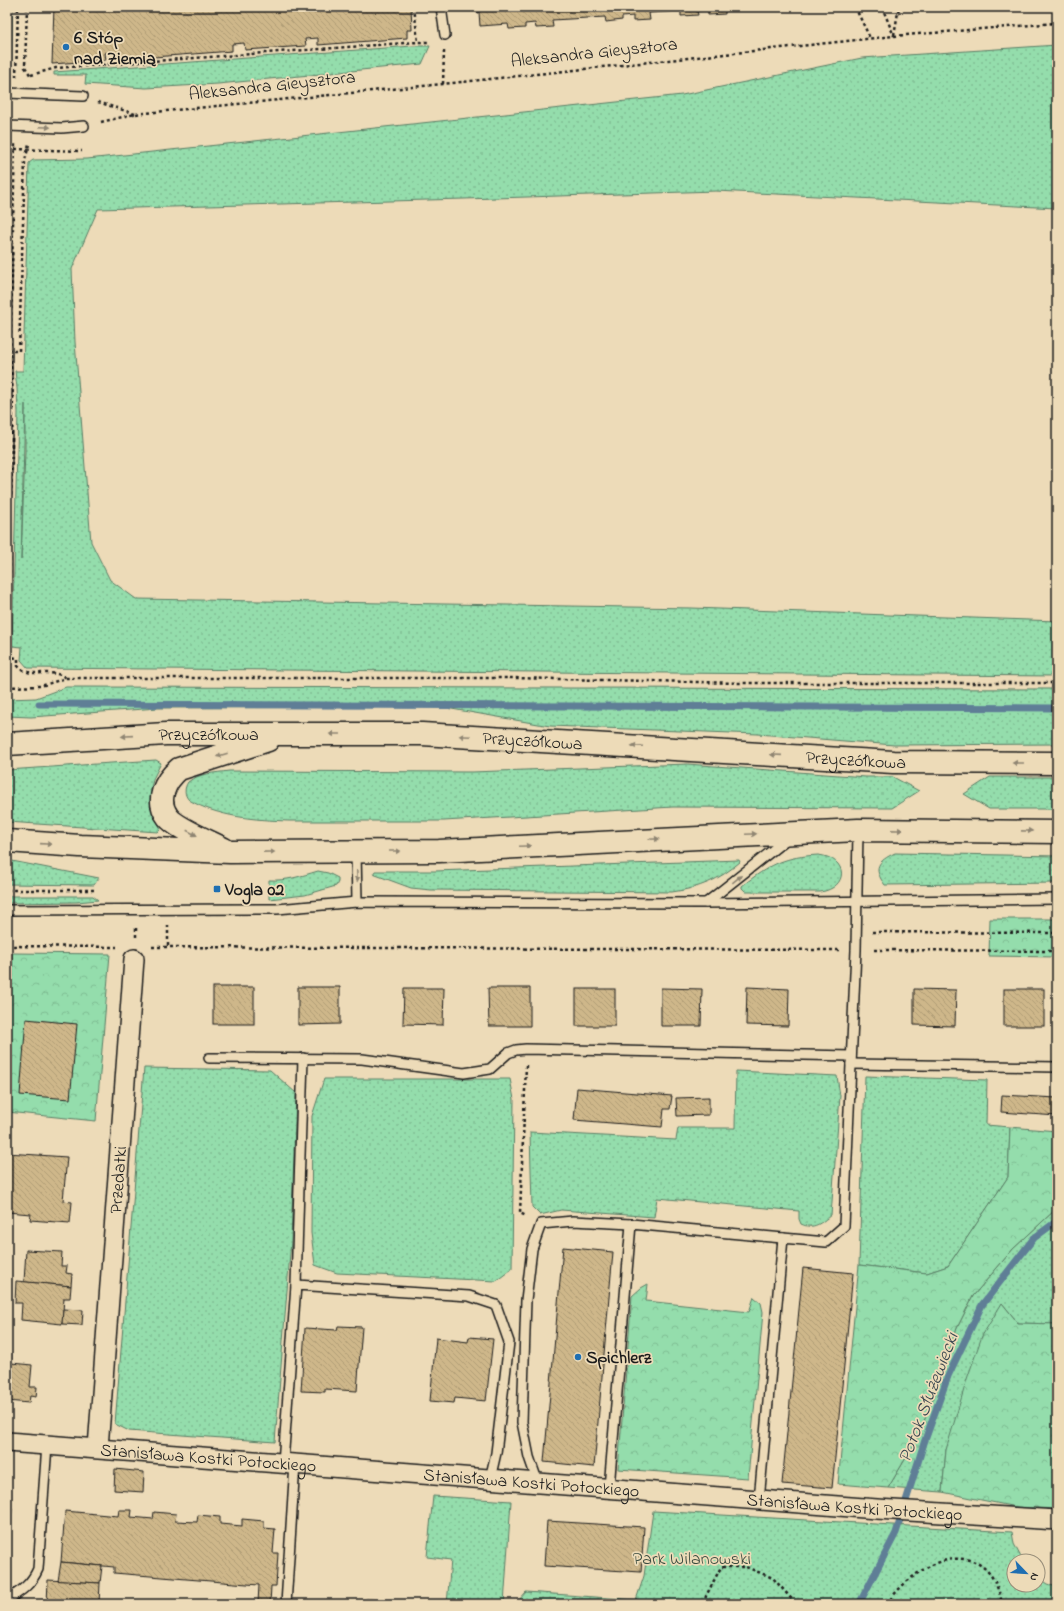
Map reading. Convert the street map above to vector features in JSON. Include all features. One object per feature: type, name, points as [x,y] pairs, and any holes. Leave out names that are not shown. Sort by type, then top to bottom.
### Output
[{"type":"main road","name":"Przyczółkowa","points":[[7,744],[166,734],[422,734],[893,762],[1057,763]]},
{"type":"main road","points":[[230,852],[177,825],[168,817],[163,806],[162,798],[164,787],[169,778],[179,769],[285,734]]},
{"type":"main road","points":[[7,841],[230,852],[439,851],[794,832],[858,830],[1057,832]]},
{"type":"street","name":"Przedatki","points":[[98,1448],[135,953]]},
{"type":"street","name":"Stanisława Kostki Potockiego","points":[[7,1442],[877,1509],[1057,1520]]},
{"type":"lane","points":[[441,7],[445,40]]},
{"type":"lane","points":[[11,94],[83,96]]},
{"type":"lane","points":[[11,126],[62,128],[84,126]]},
{"type":"lane","points":[[538,1483],[529,1457],[522,1422],[526,1300],[532,1249],[541,1224],[573,1221],[631,1224],[826,1242],[844,1226],[856,950],[858,830]]},
{"type":"lane","points":[[706,903],[794,832]]},
{"type":"lane","points":[[356,851],[357,902]]},
{"type":"lane","points":[[7,910],[277,909],[357,902],[706,903],[1057,899]]},
{"type":"lane","points":[[209,1058],[362,1059],[464,1073],[490,1069],[508,1053],[526,1049],[1057,1067]]},
{"type":"lane","points":[[286,1604],[289,1463],[303,1058]]},
{"type":"lane","points":[[609,1488],[631,1224]]},
{"type":"lane","points":[[759,1500],[783,1238]]},
{"type":"lane","points":[[296,1285],[469,1296],[496,1305],[509,1342],[496,1453],[490,1479]]},
{"type":"lane","points":[[7,1600],[23,1589],[33,1579],[38,1569],[47,1445]]},
{"type":"path","points":[[11,94],[18,7]]},
{"type":"path","points":[[27,7],[25,67],[31,75],[56,68],[445,40],[442,84]]},
{"type":"path","points":[[414,7],[418,42]]},
{"type":"path","points":[[855,7],[870,38]]},
{"type":"path","points":[[882,7],[894,36]]},
{"type":"path","points":[[894,36],[898,7]]},
{"type":"path","name":"Aleksandra Gieysztora","points":[[84,126],[135,114],[442,84],[870,38],[1057,23]]},
{"type":"path","name":"Aleksandra Gieysztora","points":[[83,96],[135,114]]},
{"type":"path","points":[[7,675],[13,396],[8,351],[14,149],[11,126]]},
{"type":"path","points":[[8,351],[19,352],[25,160],[29,138]]},
{"type":"path","points":[[14,149],[82,151]]},
{"type":"path","points":[[7,657],[18,658],[18,666],[22,671],[28,673],[59,673],[66,678]]},
{"type":"path","points":[[7,687],[41,686],[66,678],[513,678],[749,683],[1057,683]]},
{"type":"path","points":[[7,890],[99,890]]},
{"type":"path","points":[[135,953],[137,910]]},
{"type":"path","points":[[856,932],[1057,933]]},
{"type":"path","points":[[7,946],[135,953],[856,950],[1057,951]]},
{"type":"path","points":[[526,1049],[520,1213],[541,1224]]},
{"type":"path","points":[[887,1604],[896,1590],[916,1574],[933,1563],[959,1557],[979,1563],[992,1576],[1002,1604]]},
{"type":"path","points":[[704,1604],[706,1596],[721,1567],[746,1567],[773,1578],[796,1604]]},
{"type":"shaded area","points":[[7,953],[12,953],[13,977],[7,984]]},
{"type":"green space","points":[[7,7],[12,7],[11,82],[7,81]]},
{"type":"green space","points":[[1057,45],[1057,208],[716,191],[98,209],[72,269],[75,342],[91,542],[110,580],[136,599],[692,608],[1057,621],[1057,676],[28,668],[21,660],[22,647],[12,646],[18,413],[15,371],[23,371],[29,163],[33,160],[87,159],[682,95],[862,58]],"holes":[[[25,405],[25,452],[21,560]]]},
{"type":"green space","points":[[430,46],[422,64],[218,84],[146,88],[85,84],[86,75],[54,75],[54,72]]},
{"type":"green space","points":[[66,687],[1057,689],[1057,744],[894,745],[758,734],[550,726],[440,707],[158,708],[31,717],[7,716],[7,699],[36,698]]},
{"type":"green space","points":[[156,760],[161,763],[152,784],[151,798],[153,811],[161,829],[158,832],[7,822],[7,770]]},
{"type":"green space","points":[[687,764],[866,777],[893,777],[919,791],[892,808],[673,807],[444,821],[289,821],[263,820],[224,814],[200,806],[189,800],[185,791],[188,782],[192,779],[207,774],[229,771],[472,772]]},
{"type":"green space","points":[[990,777],[1057,777],[1057,809],[989,809],[964,794]]},
{"type":"green space","points":[[895,853],[1057,856],[1057,883],[885,885],[879,874],[879,866],[884,859]]},
{"type":"green space","points":[[818,855],[828,857],[835,861],[840,867],[842,873],[840,879],[836,885],[830,889],[820,892],[746,892],[742,888],[742,886],[756,875],[780,862],[797,857]]},
{"type":"green space","points":[[7,860],[99,878],[94,885],[7,884]]},
{"type":"green space","points":[[739,860],[740,862],[724,874],[709,882],[672,892],[431,890],[411,888],[373,874],[375,871],[435,871]]},
{"type":"green space","points":[[318,871],[328,873],[338,878],[336,886],[305,895],[269,899],[269,880],[288,879]]},
{"type":"green space","points":[[7,896],[93,896],[98,900],[77,902],[7,903]]},
{"type":"green space","points":[[990,919],[1057,919],[1057,957],[989,956]]},
{"type":"green space","points":[[12,953],[110,954],[96,1121],[7,1112],[7,984],[13,977]]},
{"type":"green space","points":[[144,1068],[270,1070],[296,1093],[291,1240],[275,1442],[129,1431],[115,1424]]},
{"type":"green space","points":[[736,1071],[837,1076],[840,1096],[831,1215],[821,1223],[814,1226],[806,1226],[801,1224],[799,1219],[799,1211],[657,1198],[654,1217],[561,1210],[540,1215],[532,1207],[530,1132],[676,1140],[678,1128],[735,1128]]},
{"type":"green space","points":[[865,1076],[987,1080],[986,1125],[1010,1127],[1008,1177],[948,1266],[927,1273],[859,1265]]},
{"type":"green space","points":[[324,1079],[510,1079],[514,1099],[512,1269],[496,1281],[337,1273],[315,1265],[311,1233],[312,1116]]},
{"type":"green space","points":[[1010,1127],[1057,1131],[1057,1208],[1013,1249],[973,1296],[957,1328],[938,1386],[916,1441],[888,1488],[838,1484],[859,1265],[927,1273],[948,1266],[1008,1177]]},
{"type":"green space","points":[[1057,1208],[1057,1324],[1018,1323],[1002,1303],[946,1450],[942,1492],[888,1488],[916,1441],[938,1386],[957,1328],[973,1296],[1013,1249]]},
{"type":"green space","points":[[648,1284],[646,1301],[749,1312],[754,1297],[761,1303],[763,1312],[748,1478],[618,1469],[632,1296]]},
{"type":"green space","points":[[1002,1303],[1018,1323],[1057,1324],[1057,1509],[1016,1507],[942,1492],[946,1450],[967,1379],[982,1336]]},
{"type":"green space","points":[[433,1496],[511,1501],[504,1604],[447,1604],[451,1560],[427,1557]]},
{"type":"green space","name":"Park Wilanowski","points":[[653,1511],[1012,1532],[1014,1544],[1019,1553],[1006,1553],[1006,1593],[1046,1593],[1046,1583],[1057,1587],[1057,1604],[519,1604],[519,1600],[526,1592],[636,1600],[644,1576]]},
{"type":"building","points":[[54,7],[411,7],[412,30],[407,30],[407,38],[318,45],[318,38],[305,39],[306,46],[245,50],[244,43],[232,44],[232,51],[115,60],[114,52],[105,53],[106,60],[52,64]]},
{"type":"building","points":[[476,7],[732,7],[725,8],[725,14],[708,15],[708,10],[697,11],[698,15],[681,16],[681,11],[649,13],[650,20],[633,21],[633,16],[622,17],[622,20],[606,22],[605,17],[552,20],[553,27],[536,28],[535,23],[525,24],[525,28],[509,29],[508,24],[480,26],[479,12],[476,12]]},
{"type":"building","points":[[213,987],[254,987],[254,1024],[213,1024]]},
{"type":"building","points":[[298,987],[340,987],[340,1024],[298,1025]]},
{"type":"building","points":[[747,987],[789,989],[788,1026],[746,1025]]},
{"type":"building","points":[[404,988],[444,988],[443,1025],[403,1024]]},
{"type":"building","points":[[488,988],[530,988],[530,1026],[489,1026]]},
{"type":"building","points":[[661,988],[702,989],[701,1026],[661,1026]]},
{"type":"building","points":[[576,989],[615,989],[615,1026],[576,1026]]},
{"type":"building","points":[[914,989],[956,990],[955,1026],[914,1025]]},
{"type":"building","points":[[1004,989],[1044,989],[1044,1026],[1004,1026]]},
{"type":"building","points":[[26,1019],[77,1024],[70,1099],[20,1095]]},
{"type":"building","points":[[577,1088],[672,1096],[670,1109],[664,1109],[662,1127],[574,1120]]},
{"type":"building","points":[[1002,1095],[1057,1098],[1057,1116],[1001,1112]]},
{"type":"building","points":[[709,1097],[709,1115],[677,1116],[676,1098]]},
{"type":"building","points":[[7,1153],[67,1157],[63,1201],[72,1202],[70,1223],[30,1220],[31,1214],[7,1212]]},
{"type":"building","name":"Spichlerz","points":[[563,1247],[613,1252],[594,1467],[544,1462]]},
{"type":"building","points":[[26,1250],[62,1252],[61,1266],[67,1266],[66,1273],[72,1274],[71,1286],[24,1282]]},
{"type":"building","points":[[803,1268],[853,1273],[832,1488],[782,1484]]},
{"type":"building","points":[[16,1281],[71,1286],[70,1298],[64,1298],[62,1324],[21,1320],[22,1303],[15,1303]]},
{"type":"building","points":[[63,1309],[83,1310],[82,1325],[62,1324]]},
{"type":"building","points":[[338,1326],[362,1327],[357,1391],[325,1389],[325,1392],[301,1391],[305,1328],[337,1330]]},
{"type":"building","points":[[469,1337],[493,1339],[486,1401],[455,1398],[454,1403],[430,1401],[436,1338],[468,1342]]},
{"type":"building","points":[[7,1353],[11,1353],[11,1363],[32,1365],[30,1387],[37,1387],[36,1397],[30,1396],[29,1403],[7,1401]]},
{"type":"building","points":[[115,1469],[144,1472],[143,1492],[114,1490]]},
{"type":"building","points":[[7,1507],[12,1508],[8,1559],[7,1559]]},
{"type":"building","points":[[119,1510],[132,1510],[131,1517],[153,1519],[154,1512],[176,1514],[175,1521],[197,1522],[198,1515],[220,1517],[220,1524],[242,1526],[242,1519],[264,1521],[264,1528],[275,1529],[273,1553],[278,1553],[276,1586],[271,1586],[270,1604],[258,1603],[259,1585],[114,1573],[114,1567],[61,1562],[65,1511],[118,1516]]},
{"type":"building","points":[[547,1521],[644,1527],[641,1572],[544,1566]]},
{"type":"building","points":[[61,1562],[102,1566],[100,1583],[58,1581]]},
{"type":"building","points":[[48,1580],[100,1583],[99,1604],[47,1604]]},
{"type":"building","points":[[366,1599],[383,1600],[382,1604],[366,1604]]},
{"type":"waterway","points":[[39,704],[1057,708]]},
{"type":"waterway","name":"Potok Służewiecki","points":[[859,1604],[896,1533],[924,1443],[948,1376],[982,1305],[1034,1238],[1057,1221]]},
{"type":"place","name":"6 Stóp nad Ziemią","points":[[66,47]]},
{"type":"place","name":"Vogla 02","points":[[217,889]]},
{"type":"place","name":"Spichlerz","points":[[578,1357]]}]
